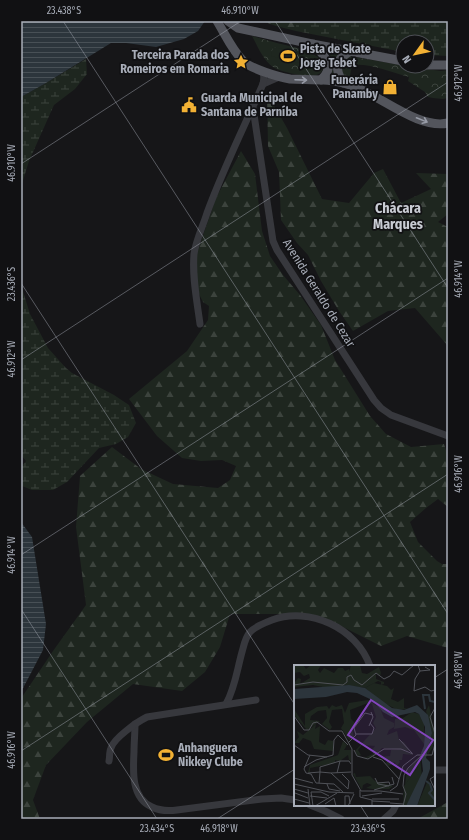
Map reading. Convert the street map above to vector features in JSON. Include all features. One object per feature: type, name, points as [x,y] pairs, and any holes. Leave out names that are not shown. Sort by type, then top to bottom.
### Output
[{"type":"main road","points":[[217,21],[244,62],[260,70],[279,77],[290,79],[321,80],[354,86],[368,92],[387,104],[428,123],[443,125],[448,124]]},
{"type":"main road","points":[[228,21],[238,28],[351,52],[395,60]]},
{"type":"main road","points":[[312,44],[323,54],[328,63],[328,72],[321,80]]},
{"type":"main road","points":[[343,83],[338,74],[340,58],[351,52]]},
{"type":"main road","points":[[435,65],[448,65]]},
{"type":"street","points":[[200,324],[195,285],[194,260],[196,243],[221,178],[263,84],[264,76],[260,70]]},
{"type":"street","points":[[263,84],[279,77]]},
{"type":"street","name":"Avenida Geraldo de Cezar","points":[[253,108],[274,241],[277,250],[374,400],[381,408],[391,415],[448,436]]},
{"type":"street","points":[[226,704],[233,689],[246,638],[250,632],[257,627],[279,618],[297,616],[315,618],[331,624],[354,641],[369,665]]},
{"type":"street","points":[[109,761],[110,749],[113,744],[135,724],[147,717],[256,700]]},
{"type":"street","points":[[135,724],[134,785],[145,802],[152,807],[164,810],[177,810],[262,799],[281,798],[294,800]]},
{"type":"street","points":[[435,770],[448,770]]},
{"type":"street","points":[[312,806],[341,819]]},
{"type":"street","points":[[384,819],[393,811],[396,806]]},
{"type":"green space","points":[[262,21],[296,21],[296,31],[276,26]]},
{"type":"green space","points":[[296,21],[448,21],[448,56],[435,55],[435,34],[395,34],[395,50],[296,31]]},
{"type":"green space","points":[[252,36],[306,50],[318,57],[323,66],[321,72],[319,74],[309,76],[289,73],[273,67],[264,57]]},
{"type":"green space","name":"Pista de Skate Jorge Tebet","points":[[273,47],[306,55],[304,64],[271,56]]},
{"type":"green space","points":[[330,52],[338,54],[337,78],[330,77],[332,65]]},
{"type":"green space","points":[[348,56],[395,64],[395,73],[366,65],[352,65],[349,81],[343,74],[341,68],[342,62]]},
{"type":"green space","points":[[86,59],[87,74],[75,89],[54,105],[29,161],[21,187],[21,97]]},
{"type":"green space","points":[[435,70],[448,70],[448,98],[443,99],[428,97],[425,92],[408,81],[409,77],[399,74],[435,74]]},
{"type":"green space","points":[[267,93],[287,128],[322,199],[349,203],[374,173],[383,169],[401,203],[431,189],[416,173],[448,174],[448,214],[438,222],[448,227],[448,346],[415,308],[388,311],[353,331],[321,281],[308,255],[297,243],[281,220],[279,172],[268,146]]},
{"type":"green space","points":[[241,151],[255,174],[262,231],[270,256],[321,325],[335,360],[370,416],[386,434],[411,447],[444,444],[448,457],[448,507],[438,499],[410,522],[418,542],[437,561],[442,564],[448,564],[448,648],[407,636],[381,646],[327,619],[302,614],[230,614],[220,647],[205,672],[182,691],[133,684],[87,722],[46,765],[33,800],[40,819],[21,819],[22,697],[86,605],[76,527],[80,476],[112,447],[141,469],[173,484],[218,488],[230,480],[236,466],[222,460],[201,461],[182,458],[157,436],[129,399],[187,351],[208,320],[209,306],[203,302],[198,292],[196,256],[216,198]]},
{"type":"green space","points":[[21,285],[30,314],[48,348],[72,373],[114,395],[129,405],[136,423],[128,437],[116,444],[99,448],[67,482],[53,490],[32,490],[22,486],[21,467],[26,461],[21,455]]},
{"type":"green space","points":[[448,802],[448,819],[418,819],[419,818]]},
{"type":"shaded area","points":[[21,21],[205,21],[198,31],[184,39],[156,47],[126,43],[111,43],[21,97]]},
{"type":"shaded area","points":[[21,522],[32,537],[46,624],[43,650],[21,692]]},
{"type":"place","name":"Pista de Skate Jorge Tebet","points":[[288,56]]},
{"type":"place","name":"Terceira Parada dos Romeiros em Romaria","points":[[241,62]]},
{"type":"place","name":"Funerária Panamby","points":[[390,87]]},
{"type":"place","name":"Guarda Municipal de Santana de Parníba","points":[[189,105]]},
{"type":"place","name":"Anhanguera Nikkey Clube","points":[[166,755]]},
{"type":"district","name":"Chácara Marques","points":[[398,216]]}]
